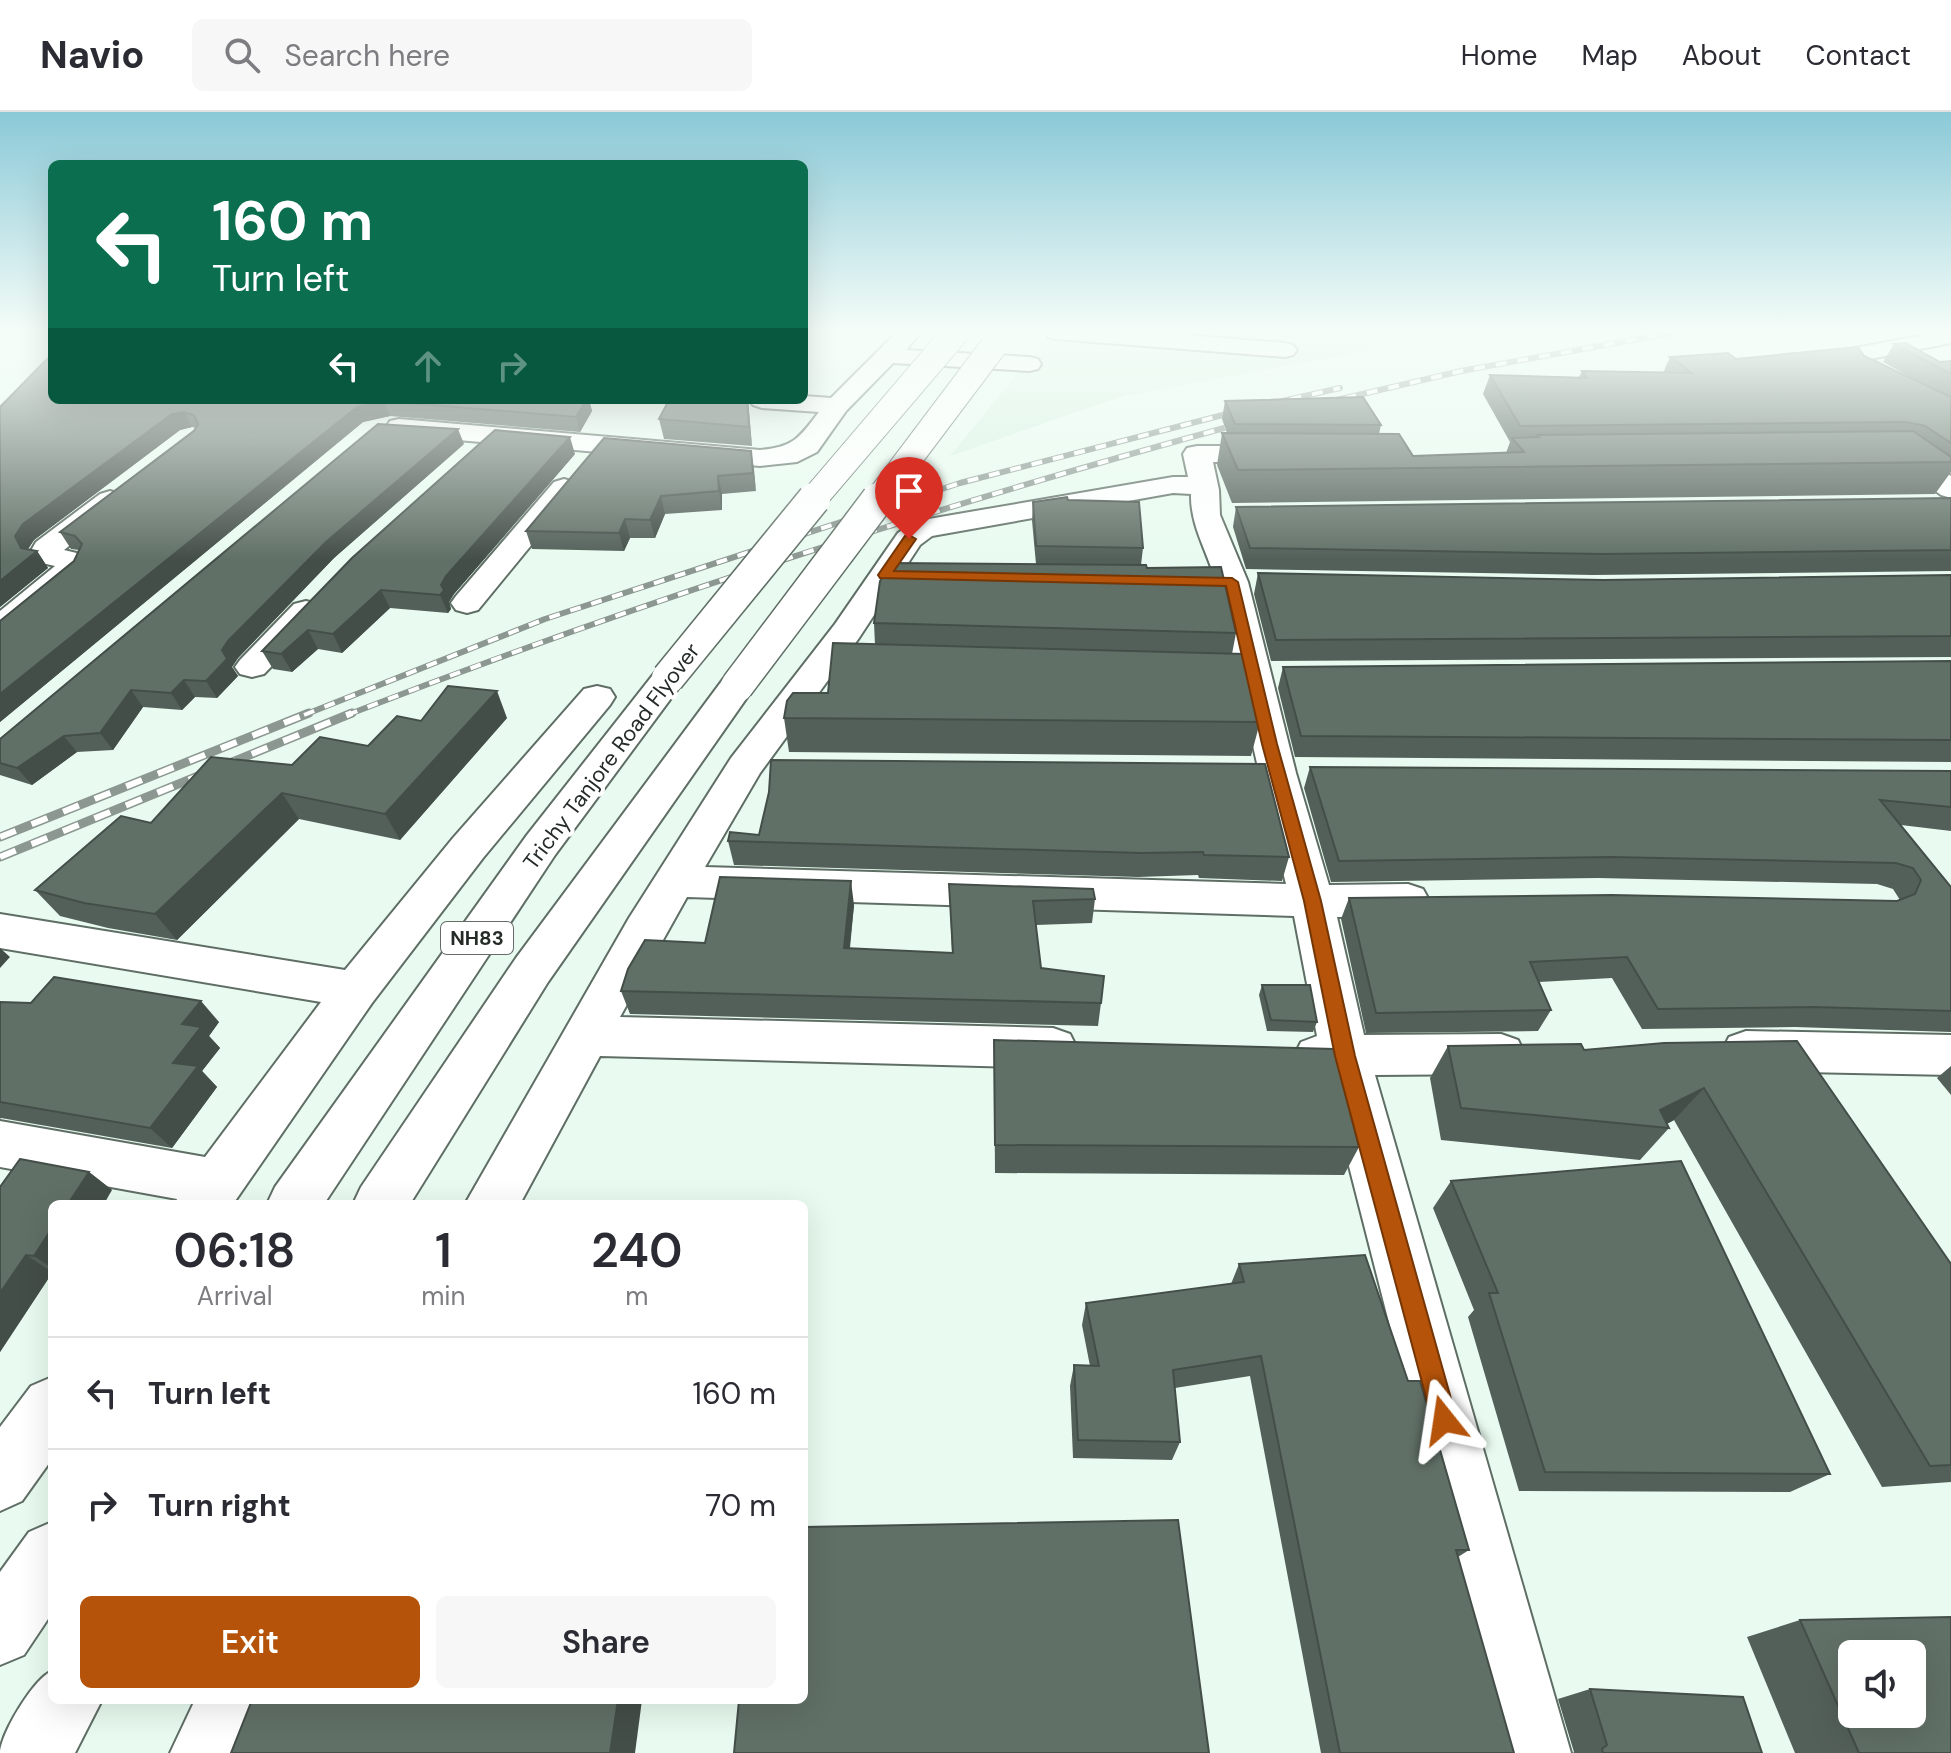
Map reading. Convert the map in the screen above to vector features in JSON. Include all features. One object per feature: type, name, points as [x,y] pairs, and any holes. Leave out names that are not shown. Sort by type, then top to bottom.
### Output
[{"type":"main road","points":[[374,430],[390,427],[760,458],[787,456],[807,446],[837,407]]},
{"type":"main road","name":"Trichy Tanjore Road Flyover","points":[[297,1200],[541,845],[678,666],[891,407]]},
{"type":"main road","name":"NH83","points":[[383,1200],[542,957],[737,686],[976,407]]},
{"type":"main road","points":[[461,466],[495,435]]},
{"type":"main road","points":[[467,603],[601,444]]},
{"type":"main road","points":[[1863,453],[1902,454],[1921,468],[1946,500]]},
{"type":"main road","points":[[1309,455],[1197,454],[1215,507],[1252,674],[1312,901],[1345,1056],[1535,1753]]},
{"type":"main road","points":[[1921,468],[1951,464]]},
{"type":"main road","points":[[0,628],[72,568],[74,562],[44,554],[47,548],[131,484]]},
{"type":"main road","points":[[494,1200],[675,881],[745,767],[822,663],[900,575],[909,539],[923,529],[1173,485],[1192,485],[1215,507]]},
{"type":"main road","points":[[252,667],[326,590]]},
{"type":"main road","points":[[822,663],[870,664]]},
{"type":"main road","points":[[0,1144],[210,1193],[356,990],[468,848],[597,697]]},
{"type":"main road","points":[[745,767],[790,767]]},
{"type":"main road","points":[[675,881],[1312,901],[1439,900]]},
{"type":"main road","points":[[0,931],[356,990]]},
{"type":"main road","points":[[586,1036],[1092,1050]]},
{"type":"main road","points":[[1703,1051],[1795,1050],[1951,1055]]},
{"type":"main road","points":[[1282,1055],[1548,1054]]},
{"type":"main road","points":[[0,1479],[48,1413]]},
{"type":"main road","points":[[0,1631],[48,1561]]},
{"type":"main road","points":[[34,1753],[65,1704]]},
{"type":"main road","points":[[206,1753],[231,1704]]},
{"type":"shaded area","points":[[990,407],[1092,407],[950,456]]},
{"type":"building","points":[[0,407],[359,407],[0,694],[0,621],[74,561],[82,544],[75,536],[60,532],[194,431],[198,424],[194,415],[184,412],[172,414],[23,524],[15,536],[21,548],[37,551],[0,581]]},
{"type":"building","points":[[451,407],[582,407],[576,417]]},
{"type":"building","points":[[666,407],[747,407],[749,427],[659,419]]},
{"type":"building","points":[[1227,407],[1369,407],[1381,425],[1235,424]]},
{"type":"building","points":[[1509,407],[1951,407],[1951,443],[1925,426],[1906,422],[1520,426]]},
{"type":"building","points":[[378,424],[458,429],[326,542],[228,641],[222,650],[227,659],[206,681],[184,680],[171,693],[131,690],[100,733],[64,736],[17,768],[0,763],[0,739]]},
{"type":"building","points":[[495,430],[570,437],[446,576],[440,595],[381,590],[333,634],[308,630],[281,654],[262,651],[352,558]]},
{"type":"building","points":[[1913,431],[1951,457],[1951,462],[1238,470],[1222,433],[1399,434],[1413,456],[1524,452],[1512,438],[1539,437],[1537,435]]},
{"type":"building","points":[[604,438],[751,451],[753,473],[718,476],[719,491],[661,496],[650,520],[625,519],[619,533],[526,531]]},
{"type":"building","points":[[1067,497],[1068,500],[1139,502],[1143,548],[1036,546],[1033,502]]},
{"type":"building","points":[[1951,498],[1951,550],[1603,554],[1250,548],[1236,507]]},
{"type":"building","points":[[892,563],[1221,567],[1236,633],[874,623],[880,581]]},
{"type":"building","points":[[1258,573],[1603,580],[1951,575],[1951,636],[1276,640]]},
{"type":"building","points":[[833,643],[1244,654],[1260,722],[784,718],[787,701],[793,693],[828,693]]},
{"type":"building","points":[[1951,661],[1951,740],[1301,736],[1283,667]]},
{"type":"building","points":[[448,686],[497,691],[385,814],[282,793],[155,914],[84,903],[35,890],[121,816],[151,823],[211,757],[292,765],[320,737],[368,746],[397,716],[421,721]]},
{"type":"building","points":[[771,760],[1265,764],[1289,857],[1204,855],[1203,852],[1142,853],[728,841],[730,832],[759,835],[769,792]]},
{"type":"building","points":[[1310,767],[1951,771],[1951,807],[1880,800],[1951,887],[1951,1011],[1815,1007],[1658,1009],[1627,957],[1530,962],[1551,1010],[1376,1013],[1349,898],[1612,895],[1897,901],[1915,894],[1921,880],[1913,868],[1896,863],[1611,857],[1339,861]]},
{"type":"building","points":[[720,877],[851,881],[844,948],[953,953],[949,884],[1093,889],[1095,899],[1033,901],[1041,968],[1104,976],[1101,1003],[621,991],[628,969],[645,940],[705,943]]},
{"type":"building","points":[[54,977],[201,1001],[182,1024],[201,1027],[173,1063],[198,1066],[150,1128],[0,1102],[0,1002],[31,1003]]},
{"type":"building","points":[[1262,985],[1310,985],[1317,1022],[1271,1020]]},
{"type":"building","points":[[994,1040],[1334,1049],[1359,1147],[995,1145]]},
{"type":"building","points":[[1797,1041],[1951,1264],[1951,1465],[1930,1466],[1704,1088],[1660,1110],[1669,1128],[1461,1108],[1448,1046],[1581,1044],[1584,1050],[1664,1043]]},
{"type":"building","points":[[20,1159],[89,1172],[71,1200],[48,1200],[48,1234],[34,1256],[26,1255],[0,1293],[0,1187]]},
{"type":"building","points":[[1681,1161],[1830,1474],[1545,1472],[1489,1293],[1498,1293],[1451,1181]]},
{"type":"building","points":[[1365,1255],[1408,1381],[1420,1381],[1469,1550],[1456,1550],[1514,1753],[1340,1753],[1261,1356],[1173,1370],[1180,1442],[1078,1440],[1074,1365],[1099,1366],[1086,1303],[1244,1282],[1239,1264]]},
{"type":"building","points":[[1178,1520],[1209,1753],[734,1753],[739,1704],[808,1704],[808,1527]]},
{"type":"building","points":[[1951,1617],[1951,1753],[1859,1753],[1848,1728],[1926,1728],[1926,1640],[1838,1640],[1838,1706],[1800,1620]]},
{"type":"building","points":[[1590,1689],[1743,1697],[1762,1753],[1603,1753],[1602,1749],[1607,1745]]},
{"type":"building","points":[[250,1704],[617,1704],[610,1753],[231,1753]]},
{"type":"railway","points":[[306,714],[545,619],[960,483],[1242,410]]},
{"type":"railway","points":[[348,714],[569,633],[792,557],[1018,487],[1246,422]]},
{"type":"railway","points":[[0,837],[306,714]]},
{"type":"railway","points":[[0,857],[348,714]]},
{"type":"route","points":[[909,539],[885,575],[1232,582],[1269,744],[1312,901],[1345,1056],[1444,1420]]}]
